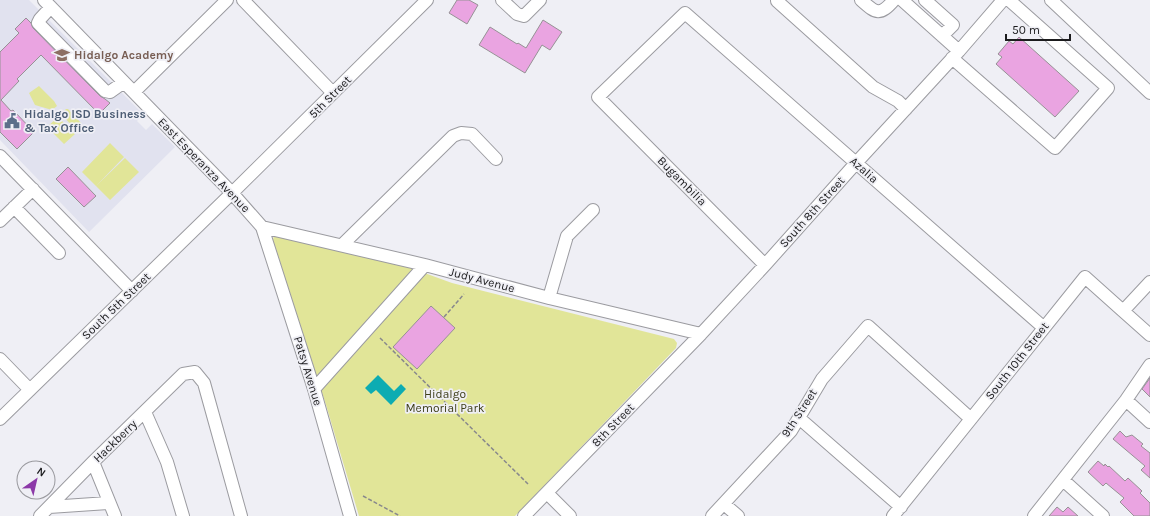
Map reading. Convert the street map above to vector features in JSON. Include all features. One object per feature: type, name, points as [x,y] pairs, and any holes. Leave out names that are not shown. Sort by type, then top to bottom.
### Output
[{"type":"street","points":[[134,92],[227,0]]},
{"type":"street","points":[[243,0],[333,93]]},
{"type":"street","name":"5th Street","points":[[232,193],[427,0]]},
{"type":"street","points":[[502,0],[517,14],[524,16],[540,0]]},
{"type":"street","points":[[778,0],[777,1],[873,87],[898,101],[906,109]]},
{"type":"street","points":[[861,0],[874,11],[881,11],[888,7],[894,0]]},
{"type":"street","points":[[925,0],[953,25],[942,36]]},
{"type":"street","name":"South 8th Street","points":[[701,334],[765,266],[1003,0]]},
{"type":"street","points":[[910,2],[942,36],[956,54],[1055,148],[1108,88],[1009,0]]},
{"type":"street","points":[[1051,0],[1150,93]]},
{"type":"street","points":[[48,3],[39,24],[105,91],[110,92],[124,82]]},
{"type":"street","name":"East Esperanza Avenue","points":[[48,3],[232,193],[262,227]]},
{"type":"street","name":"Bugambilia","points":[[685,13],[598,97],[765,266]]},
{"type":"street","name":"Azalia","points":[[685,13],[1043,327]]},
{"type":"street","points":[[342,245],[453,136],[461,133],[472,134],[496,159]]},
{"type":"street","points":[[0,156],[132,291]]},
{"type":"street","points":[[0,221],[33,189]]},
{"type":"street","name":"South 5th Street","points":[[0,419],[232,193]]},
{"type":"street","points":[[14,207],[59,253]]},
{"type":"street","points":[[549,298],[566,236],[593,210]]},
{"type":"street","name":"Judy Avenue","points":[[262,227],[425,265],[549,298],[701,334]]},
{"type":"street","name":"Patsy Avenue","points":[[262,227],[314,389],[350,516]]},
{"type":"street","points":[[314,389],[425,265]]},
{"type":"street","name":"South 10th Street","points":[[897,511],[1043,327],[1085,277],[1123,311]]},
{"type":"street","points":[[1150,282],[1123,311],[1150,334]]},
{"type":"street","name":"9th Street","points":[[712,516],[791,431],[822,379],[868,326],[971,419]]},
{"type":"street","name":"8th Street","points":[[524,516],[701,334]]},
{"type":"street","points":[[0,359],[30,390]]},
{"type":"street","points":[[1034,516],[1126,400],[1150,365]]},
{"type":"street","name":"Hackberry","points":[[40,516],[183,374],[195,372],[204,383],[241,516]]},
{"type":"street","points":[[1126,400],[1150,422]]},
{"type":"street","points":[[145,412],[167,462],[183,516]]},
{"type":"street","points":[[799,418],[897,511]]},
{"type":"street","points":[[93,462],[108,503],[115,516]]},
{"type":"street","points":[[1063,480],[1103,516]]},
{"type":"street","points":[[547,493],[570,516]]},
{"type":"street","points":[[49,507],[108,503]]},
{"type":"street","points":[[724,504],[738,516]]},
{"type":"path","points":[[444,317],[464,294]]},
{"type":"path","points":[[380,338],[528,484]]},
{"type":"path","points":[[363,496],[400,516]]},
{"type":"shaded area","points":[[0,0],[29,0],[143,114],[137,121],[146,130],[152,124],[175,147],[89,232],[0,140]]},
{"type":"green space","points":[[39,86],[57,106],[52,110],[35,105],[29,93]]},
{"type":"green space","points":[[68,109],[82,124],[76,130],[61,114]]},
{"type":"green space","points":[[58,117],[75,134],[64,144],[47,127]]},
{"type":"green space","points":[[110,143],[124,157],[96,186],[82,172]]},
{"type":"green space","points":[[125,158],[139,172],[110,200],[96,186]]},
{"type":"green space","name":"Hidalgo Memorial Park","points":[[274,235],[397,263],[452,283],[674,339],[677,343],[676,348],[515,516],[359,516],[326,405],[273,240]]},
{"type":"water","points":[[378,375],[394,391],[401,384],[406,389],[391,405],[376,390],[371,394],[365,388]]},
{"type":"building","points":[[457,0],[469,0],[478,5],[467,24],[449,13]]},
{"type":"building","points":[[26,18],[31,23],[33,28],[100,96],[110,103],[99,114],[41,55],[17,79],[19,81],[1,100],[34,132],[17,149],[0,132],[0,52],[19,33],[15,29]]},
{"type":"building","points":[[543,20],[562,32],[550,50],[542,45],[525,73],[479,45],[490,27],[526,48]]},
{"type":"building","points":[[1019,37],[1079,91],[1055,117],[996,64],[1002,57],[998,54],[1009,41],[1013,44]]},
{"type":"building","points":[[68,167],[96,196],[84,207],[56,179]]},
{"type":"building","points":[[431,306],[455,328],[417,369],[393,347]]},
{"type":"building","points":[[1150,378],[1150,397],[1142,389]]},
{"type":"building","points":[[1120,431],[1126,437],[1132,435],[1143,444],[1141,446],[1150,453],[1150,478],[1141,470],[1145,466],[1113,439]]},
{"type":"building","points":[[1098,461],[1104,466],[1105,464],[1108,467],[1109,466],[1125,481],[1128,478],[1142,491],[1140,493],[1150,503],[1150,516],[1134,516],[1120,502],[1124,498],[1106,483],[1103,486],[1088,472]]},
{"type":"building","points":[[1057,507],[1063,512],[1068,507],[1078,516],[1049,516]]},
{"type":"place","name":"Hidalgo Academy","points":[[62,55]]},
{"type":"place","name":"Hidalgo ISD Business & Tax Office","points":[[12,121]]}]
